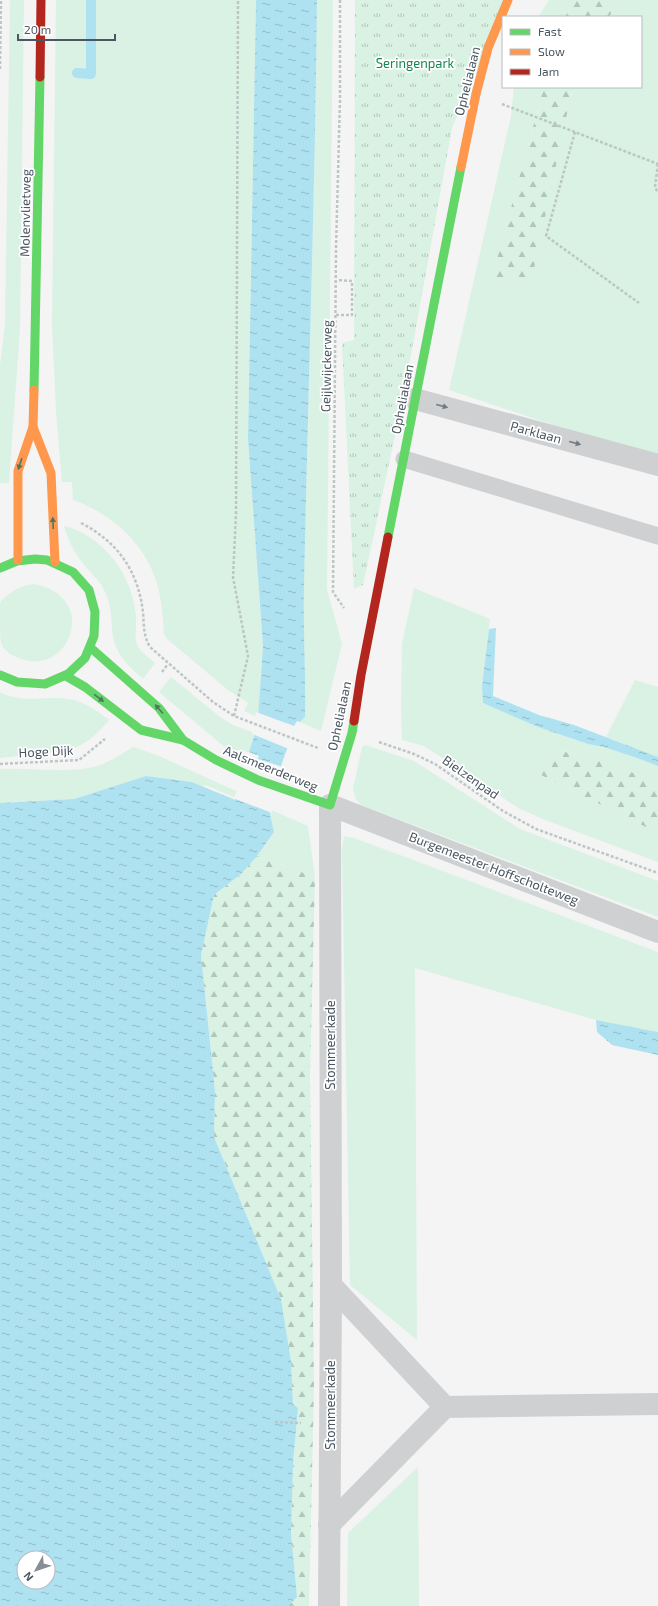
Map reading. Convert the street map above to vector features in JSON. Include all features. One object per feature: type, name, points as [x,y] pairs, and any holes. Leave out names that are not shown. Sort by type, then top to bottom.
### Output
[{"type":"street","name":"Molenvlietweg","points":[[18,560],[18,471],[33,427],[41,0]]},
{"type":"street","name":"Ophelialaan","points":[[330,805],[352,733],[361,675],[476,94],[488,48],[508,0]]},
{"type":"street","name":"Parklaan","points":[[415,399],[658,465]]},
{"type":"street","name":"Molenvlietweg","points":[[33,427],[51,473],[55,562]]},
{"type":"street","points":[[0,568],[18,560],[30,558],[55,562],[68,568],[80,578],[91,597],[97,619],[91,648],[76,668],[66,676],[50,683],[33,685],[16,682],[0,675]]},
{"type":"street","name":"Aalsmeerderweg","points":[[91,648],[159,708],[183,740]]},
{"type":"street","name":"Aalsmeerderweg","points":[[66,676],[85,687],[141,730],[183,740],[216,760],[258,780],[330,805]]},
{"type":"street","name":"Burgemeester Hoffscholteweg","points":[[330,805],[658,932]]},
{"type":"street","name":"Stommeerkade","points":[[329,1606],[331,1285],[330,805]]},
{"type":"street","points":[[331,1285],[445,1407]]},
{"type":"street","points":[[329,1526],[445,1407],[658,1404]]},
{"type":"lane","points":[[404,459],[658,536]]},
{"type":"path","points":[[0,69],[1,0]]},
{"type":"path","points":[[234,716],[248,656],[233,577],[236,513],[238,0]]},
{"type":"path","name":"Geijlwijckerweg","points":[[340,0],[333,592],[344,607],[345,613]]},
{"type":"path","points":[[476,94],[658,164],[654,187],[658,193]]},
{"type":"path","points":[[575,132],[546,236],[639,303]]},
{"type":"path","points":[[336,315],[352,315],[352,281],[337,280]]},
{"type":"path","points":[[53,517],[67,518],[93,530],[113,545],[129,566],[139,587],[145,639],[150,647],[213,702],[234,716],[315,748]]},
{"type":"path","name":"Hoge Dijk","points":[[0,764],[79,760],[101,744],[125,718]]},
{"type":"path","name":"Bielzenpad","points":[[352,733],[393,746],[434,764],[503,811],[536,829],[658,873]]},
{"type":"path","points":[[275,1422],[301,1423]]},
{"type":"green space","points":[[10,0],[24,0],[20,328],[9,483],[0,483],[0,365],[5,325]]},
{"type":"green space","points":[[56,0],[256,0],[248,439],[263,646],[258,717],[244,711],[248,703],[228,690],[167,639],[164,634],[159,591],[147,560],[128,535],[116,524],[103,514],[73,500],[72,482],[62,482],[56,411],[52,324]]},
{"type":"green space","points":[[317,0],[333,0],[327,589],[342,644],[321,731],[300,722],[305,717],[304,587]]},
{"type":"green space","name":"Seringenpark","points":[[355,0],[508,0],[452,128],[404,394],[363,585],[354,589],[342,343],[354,340]]},
{"type":"green space","points":[[549,0],[576,0],[566,16],[539,16]]},
{"type":"green space","points":[[576,0],[610,0],[615,7],[610,16],[566,16]]},
{"type":"green space","points":[[610,0],[658,0],[658,460],[449,390],[511,116],[514,88],[544,88],[491,281],[575,88],[642,88],[642,16],[610,16],[615,7]]},
{"type":"green space","points":[[544,88],[574,88],[571,95],[532,278],[491,281]]},
{"type":"green space","points":[[64,526],[77,530],[100,545],[110,555],[125,578],[131,591],[135,610],[136,638],[138,647],[155,663],[143,679],[126,663],[118,651],[113,637],[110,609],[106,595],[102,586],[76,554]]},
{"type":"green space","points":[[33,584],[54,591],[67,603],[72,618],[71,633],[64,647],[52,657],[37,661],[19,658],[8,652],[2,646],[0,635],[1,601],[8,594],[24,586]]},
{"type":"green space","points":[[414,588],[490,619],[482,685],[484,703],[538,727],[588,744],[604,747],[658,766],[658,782],[598,760],[554,749],[537,773],[658,833],[658,862],[545,820],[520,809],[424,746],[402,740],[402,644]]},
{"type":"green space","points":[[171,677],[220,717],[233,725],[255,733],[249,752],[228,749],[159,692]]},
{"type":"green space","points":[[635,680],[658,687],[658,757],[606,737]]},
{"type":"green space","points":[[0,692],[9,696],[28,699],[65,698],[74,700],[97,711],[109,720],[90,739],[66,751],[0,758]]},
{"type":"green space","points":[[365,745],[414,761],[520,829],[658,881],[658,917],[361,805],[356,800],[353,789],[362,747]]},
{"type":"green space","points":[[133,747],[159,756],[238,792],[235,800],[192,782],[146,776],[74,799],[0,803],[0,769],[83,769],[94,767],[109,761]]},
{"type":"green space","points":[[553,749],[598,760],[658,782],[658,833],[537,773]]},
{"type":"green space","points":[[269,809],[308,826],[315,877],[257,856],[274,832]]},
{"type":"green space","points":[[344,836],[354,838],[658,952],[658,1032],[596,1020],[415,968],[417,1340],[350,1285],[342,850]]},
{"type":"green space","points":[[257,856],[315,877],[310,1075],[314,1385],[309,1606],[288,1606],[297,1597],[291,1533],[293,1463],[298,1408],[293,1404],[291,1361],[281,1299],[214,1137],[215,1091],[201,955],[214,895],[241,874]]},
{"type":"green space","points":[[418,1467],[419,1606],[347,1606],[348,1533]]},
{"type":"water","points":[[256,0],[317,0],[304,588],[305,717],[295,727],[282,763],[269,809],[274,832],[257,856],[241,874],[214,895],[201,955],[215,1091],[214,1137],[281,1299],[291,1361],[293,1404],[298,1408],[293,1463],[291,1533],[297,1597],[288,1606],[0,1606],[0,803],[74,799],[146,776],[192,782],[235,800],[259,756],[249,752],[258,717],[263,646],[248,439]]},
{"type":"water","points":[[496,628],[493,696],[539,715],[574,725],[658,757],[658,766],[604,747],[588,744],[538,727],[483,703],[482,685],[489,629]]},
{"type":"water","points":[[596,1020],[658,1032],[658,1055],[612,1045],[597,1032]]},
{"type":"pier","points":[[256,712],[294,726],[297,721],[302,723],[297,728],[289,749],[252,734]]},
{"type":"pier","points":[[255,758],[283,767],[271,809],[272,813],[204,787],[205,785],[234,797]]},
{"type":"waterway","points":[[77,73],[91,74],[91,0]]},
{"type":"traffic: fast","points":[[34,390],[40,77]]},
{"type":"traffic: fast","points":[[388,537],[461,167]]},
{"type":"traffic: fast","points":[[0,568],[17,561],[35,559],[47,560],[73,572],[89,590],[95,612],[94,636],[85,658],[68,674],[45,684],[17,682],[0,675]]},
{"type":"traffic: fast","points":[[91,648],[159,708],[183,740]]},
{"type":"traffic: fast","points":[[66,676],[85,687],[141,730],[183,740],[216,760],[258,780],[330,805],[352,733],[354,721]]},
{"type":"traffic: slow","points":[[461,167],[476,94],[488,48],[508,0]]},
{"type":"traffic: slow","points":[[18,560],[18,471],[33,427],[34,390]]},
{"type":"traffic: slow","points":[[33,427],[51,473],[55,562]]},
{"type":"traffic: jam","points":[[40,77],[41,0]]},
{"type":"traffic: jam","points":[[354,721],[361,675],[388,537]]}]
